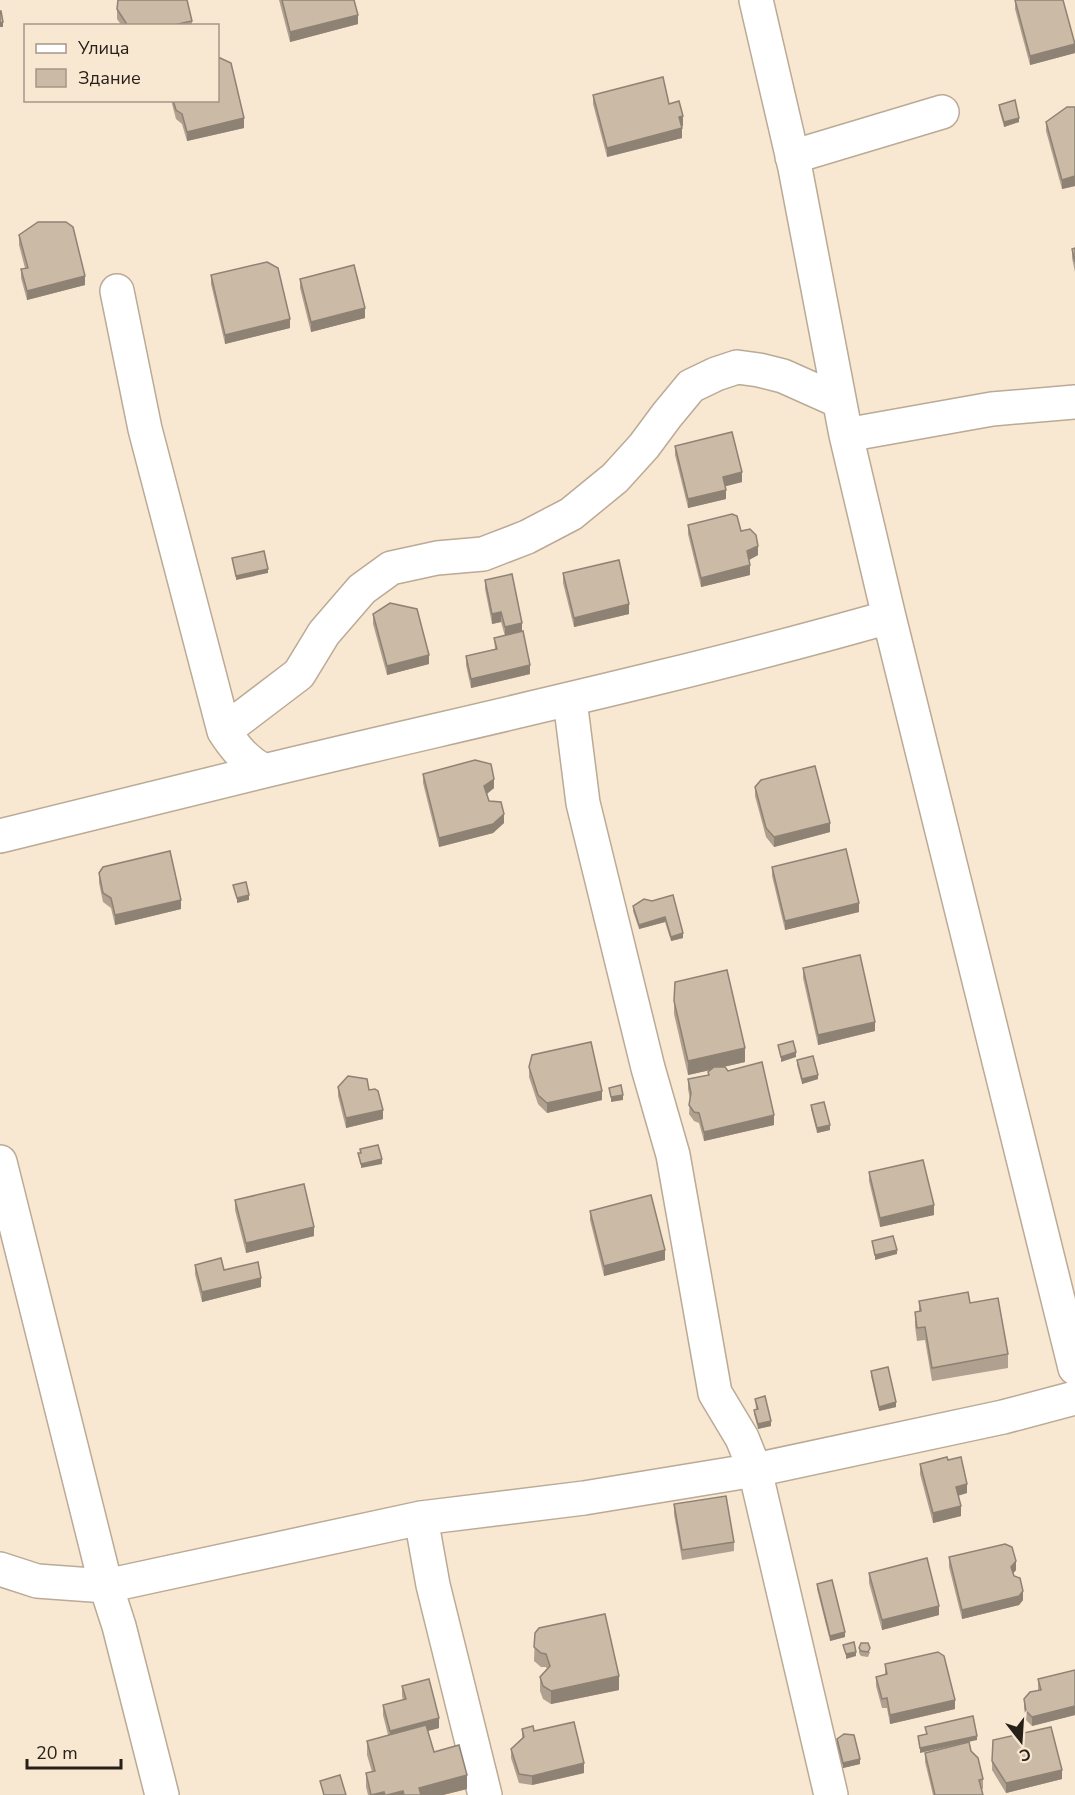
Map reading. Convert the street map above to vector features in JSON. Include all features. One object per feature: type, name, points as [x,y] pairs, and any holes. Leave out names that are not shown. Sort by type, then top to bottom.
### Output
[{"type":"street","points":[[756,0],[792,157],[846,435],[1075,1368]]},
{"type":"street","points":[[792,157],[942,112]]},
{"type":"street","points":[[117,291],[145,429],[224,730],[235,747],[251,764],[264,771]]},
{"type":"street","points":[[224,730],[299,674],[324,633],[362,589],[391,568],[437,558],[483,554],[527,537],[571,514],[615,478],[692,386],[716,374],[737,368],[759,369],[783,376],[839,401]]},
{"type":"street","points":[[846,435],[992,409],[1075,402]]},
{"type":"street","points":[[0,836],[264,771],[570,700],[775,649],[889,617]]},
{"type":"street","points":[[570,700],[583,803],[648,1068],[673,1155],[715,1393],[742,1438],[755,1470],[831,1795]]},
{"type":"street","points":[[0,1162],[10,1249],[119,1626],[162,1795]]},
{"type":"street","points":[[0,1569],[37,1581],[106,1587],[421,1518],[584,1498],[755,1470],[1003,1417],[1075,1398]]},
{"type":"street","points":[[421,1518],[433,1585],[485,1795]]},
{"type":"building","points":[[118,0],[187,0],[192,21],[178,24],[127,24],[117,9]]},
{"type":"building","points":[[282,0],[354,0],[358,15],[290,32]]},
{"type":"building","points":[[1015,0],[1063,0],[1075,44],[1030,56]]},
{"type":"building","points":[[0,11],[3,22],[0,23]]},
{"type":"building","points":[[219,57],[231,63],[244,118],[187,132],[182,114],[176,110],[174,102],[219,102]]},
{"type":"building","points":[[663,77],[669,104],[679,101],[683,116],[679,117],[682,128],[607,148],[593,95]]},
{"type":"building","points":[[1015,100],[1019,118],[1004,122],[999,105]]},
{"type":"building","points":[[1067,107],[1075,107],[1075,176],[1062,180],[1046,122]]},
{"type":"building","points":[[38,222],[66,222],[73,227],[85,276],[27,291],[21,269],[28,268],[19,235]]},
{"type":"building","points":[[267,262],[278,268],[290,319],[225,335],[211,275]]},
{"type":"building","points":[[354,265],[365,308],[311,322],[300,279]]},
{"type":"building","points":[[732,432],[742,472],[723,477],[726,490],[688,499],[675,446]]},
{"type":"building","points":[[732,514],[737,516],[741,531],[750,529],[756,535],[758,546],[747,551],[750,565],[701,578],[688,525]]},
{"type":"building","points":[[264,551],[268,569],[236,576],[232,558]]},
{"type":"building","points":[[619,560],[629,604],[574,618],[563,573]]},
{"type":"building","points":[[512,574],[522,623],[505,627],[501,612],[492,614],[485,580]]},
{"type":"building","points":[[390,603],[417,609],[429,655],[387,666],[373,614]]},
{"type":"building","points":[[523,631],[530,665],[471,679],[466,656],[497,649],[494,638]]},
{"type":"building","points":[[475,760],[491,764],[494,779],[484,786],[489,801],[501,802],[504,814],[493,824],[439,838],[423,774]]},
{"type":"building","points":[[815,766],[830,823],[774,837],[766,828],[755,787],[761,780]]},
{"type":"building","points":[[846,849],[859,903],[785,921],[772,867]]},
{"type":"building","points":[[170,851],[181,900],[115,915],[111,898],[103,893],[99,873],[103,867]]},
{"type":"building","points":[[246,882],[249,895],[237,898],[233,885]]},
{"type":"building","points":[[673,895],[683,933],[671,937],[665,917],[639,925],[633,906],[644,899],[652,901]]},
{"type":"building","points":[[860,955],[875,1022],[818,1035],[803,968]]},
{"type":"building","points":[[727,970],[745,1048],[688,1061],[674,1001],[675,982]]},
{"type":"building","points":[[793,1041],[796,1052],[781,1057],[778,1045]]},
{"type":"building","points":[[591,1042],[602,1091],[547,1103],[538,1095],[529,1067],[532,1055]]},
{"type":"building","points":[[813,1056],[818,1075],[802,1079],[797,1060]]},
{"type":"building","points":[[762,1062],[774,1115],[704,1132],[699,1113],[694,1112],[689,1105],[691,1093],[688,1079],[709,1075],[708,1072],[714,1067],[725,1067],[728,1071]]},
{"type":"building","points":[[348,1076],[367,1079],[369,1090],[378,1091],[383,1110],[346,1118],[338,1087]]},
{"type":"building","points":[[621,1085],[623,1095],[611,1097],[609,1088]]},
{"type":"building","points":[[824,1102],[830,1125],[817,1128],[811,1105]]},
{"type":"building","points":[[378,1145],[382,1159],[361,1164],[358,1153],[361,1153],[360,1149]]},
{"type":"building","points":[[923,1160],[934,1205],[880,1218],[869,1172]]},
{"type":"building","points":[[304,1184],[314,1227],[246,1243],[235,1200]]},
{"type":"building","points":[[651,1195],[665,1250],[604,1266],[590,1211]]},
{"type":"building","points":[[893,1236],[897,1250],[875,1255],[872,1241]]},
{"type":"building","points":[[221,1258],[224,1270],[258,1262],[261,1278],[202,1292],[195,1265]]},
{"type":"building","points":[[968,1292],[970,1303],[998,1298],[1008,1354],[932,1368],[925,1327],[917,1328],[915,1312],[921,1311],[919,1301]]},
{"type":"building","points":[[888,1367],[896,1402],[879,1407],[871,1371]]},
{"type":"building","points":[[765,1396],[771,1421],[758,1424],[754,1410],[758,1409],[755,1399]]},
{"type":"building","points":[[947,1457],[948,1460],[961,1457],[967,1484],[956,1487],[961,1506],[933,1513],[920,1464]]},
{"type":"building","points":[[726,1496],[734,1542],[682,1550],[674,1504]]},
{"type":"building","points":[[1005,1544],[1012,1547],[1016,1561],[1011,1567],[1014,1576],[1020,1578],[1023,1591],[1019,1596],[962,1610],[949,1557]]},
{"type":"building","points":[[927,1558],[939,1606],[882,1620],[869,1573]]},
{"type":"building","points":[[832,1580],[845,1632],[830,1636],[817,1584]]},
{"type":"building","points":[[605,1614],[619,1676],[551,1691],[543,1686],[540,1677],[550,1666],[546,1654],[534,1647],[535,1633],[539,1628]]},
{"type":"building","points":[[854,1642],[856,1652],[846,1654],[843,1645]]},
{"type":"building","points":[[861,1643],[868,1643],[870,1648],[868,1652],[861,1651],[859,1648]]},
{"type":"building","points":[[938,1652],[944,1656],[955,1700],[890,1715],[887,1698],[882,1699],[876,1677],[887,1674],[885,1664]]},
{"type":"building","points":[[1075,1670],[1075,1706],[1032,1717],[1026,1711],[1024,1699],[1030,1692],[1041,1690],[1038,1679]]},
{"type":"building","points":[[429,1679],[439,1718],[390,1731],[383,1705],[406,1699],[402,1686]]},
{"type":"building","points":[[973,1716],[977,1736],[920,1748],[918,1736],[927,1734],[925,1727]]},
{"type":"building","points":[[574,1722],[584,1763],[532,1776],[519,1774],[511,1749],[524,1737],[522,1729],[533,1726],[534,1731]]},
{"type":"building","points":[[426,1725],[434,1752],[459,1745],[467,1775],[419,1788],[421,1795],[404,1795],[403,1791],[387,1795],[384,1792],[371,1795],[366,1773],[375,1771],[367,1741]]},
{"type":"building","points":[[1051,1727],[1062,1770],[1006,1783],[992,1761],[993,1740]]},
{"type":"building","points":[[844,1734],[854,1735],[860,1759],[843,1763],[837,1739]]},
{"type":"building","points":[[969,1742],[971,1751],[978,1758],[983,1779],[979,1780],[983,1795],[935,1795],[925,1753]]},
{"type":"building","points":[[340,1775],[346,1795],[324,1795],[320,1781]]}]
